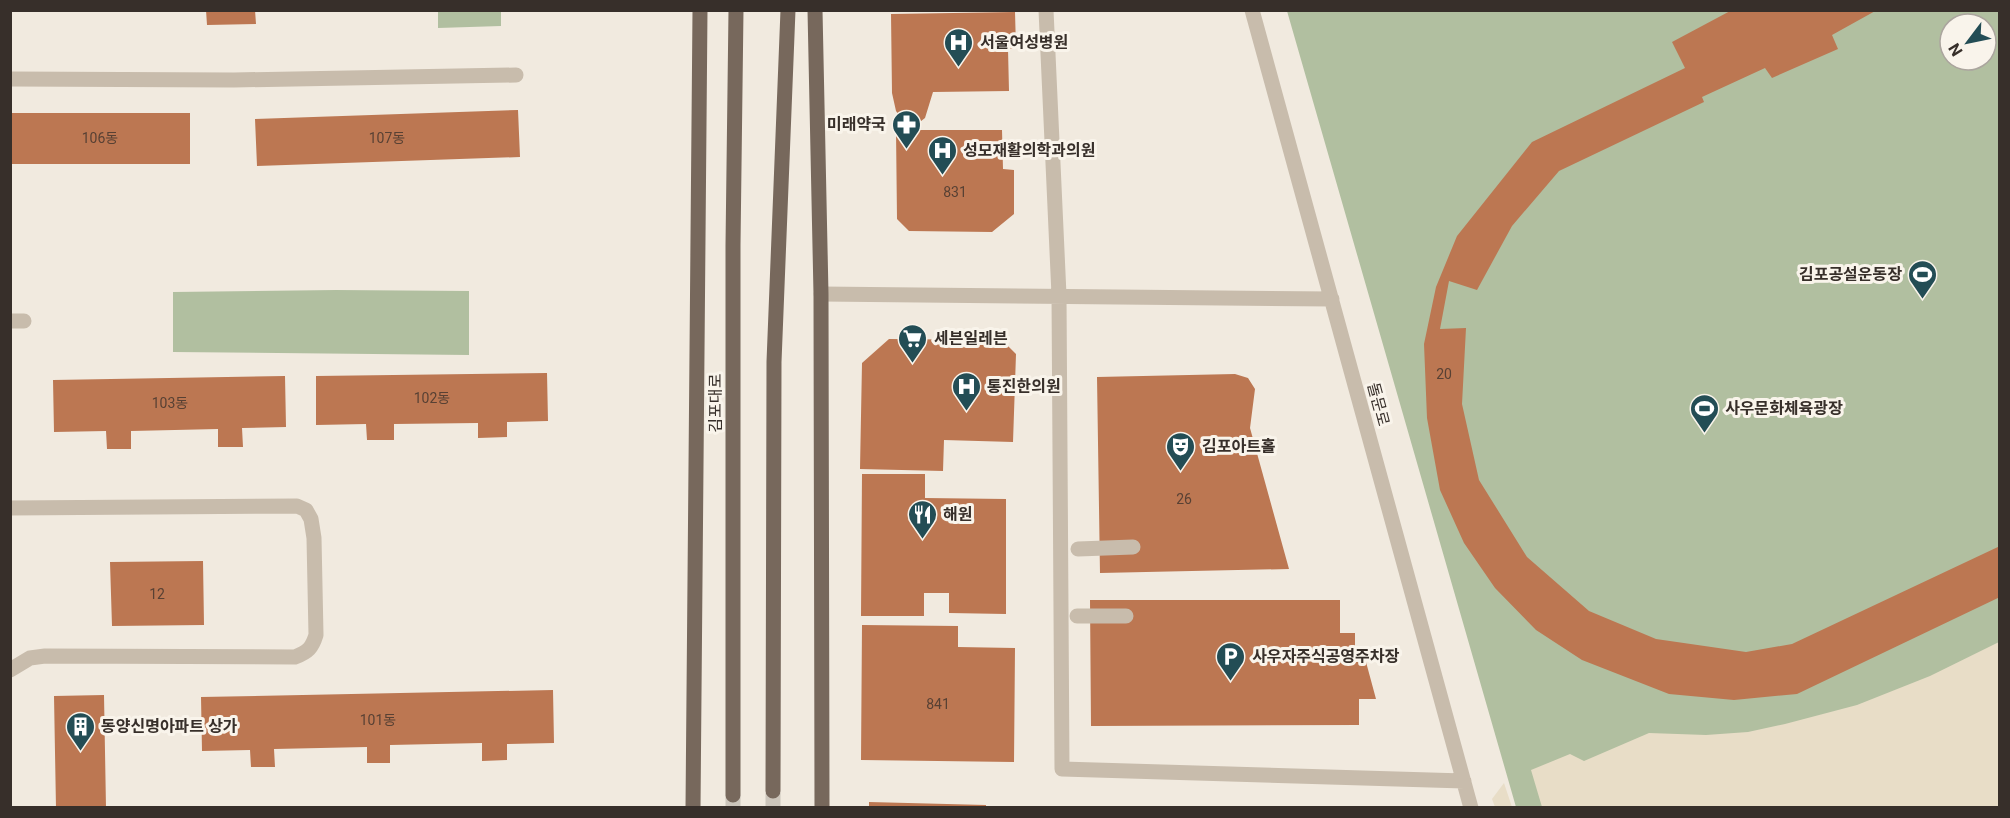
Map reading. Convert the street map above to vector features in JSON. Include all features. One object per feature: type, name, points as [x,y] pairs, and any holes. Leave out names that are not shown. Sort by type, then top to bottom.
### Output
[{"type":"main road","points":[[693,807],[700,10]]},
{"type":"main road","name":"김포대로","points":[[733,795],[733,245],[736,10]]},
{"type":"main road","points":[[773,791],[774,362],[788,10]]},
{"type":"main road","points":[[815,10],[821,294],[822,807]]},
{"type":"street","points":[[1046,10],[1059,295],[1062,769],[1464,780]]},
{"type":"street","name":"돌문로","points":[[1252,10],[1471,807]]},
{"type":"street","points":[[10,80],[234,80],[516,75]]},
{"type":"street","points":[[821,294],[1332,298]]},
{"type":"street","points":[[10,508],[297,506],[306,510],[311,519],[314,538],[316,635],[312,647],[305,654],[295,657],[45,656],[30,658],[10,670]]},
{"type":"street","points":[[1078,549],[1133,547]]},
{"type":"street","points":[[1077,615],[1126,616]]},
{"type":"green space","points":[[438,11],[501,11],[501,26],[438,28]]},
{"type":"green space","name":"사우문화체육광장","points":[[1287,11],[1999,11],[1999,807],[1516,807]]},
{"type":"green space","points":[[469,291],[469,355],[173,352],[173,292]]},
{"type":"shaded area","points":[[1999,642],[1999,807],[1542,807],[1531,770],[1570,754],[1584,761],[1649,733],[1706,735],[1748,732],[1785,724],[1857,705],[1930,676]]},
{"type":"shaded area","points":[[1504,783],[1512,807],[1495,807],[1492,799]]},
{"type":"building","points":[[206,10],[255,10],[256,24],[207,25]]},
{"type":"building","points":[[1732,10],[1877,10],[1832,35],[1838,49],[1772,78],[1765,68],[1702,97],[1704,102],[1559,171],[1512,226],[1477,290],[1449,281],[1440,329],[1466,328],[1462,404],[1479,480],[1527,557],[1589,611],[1656,639],[1746,652],[1792,644],[2000,546],[2000,597],[1797,694],[1734,700],[1669,694],[1582,660],[1536,630],[1495,588],[1464,543],[1440,490],[1427,418],[1424,344],[1436,287],[1457,236],[1532,142],[1685,68],[1672,42]]},
{"type":"building","name":"서울여성병원","points":[[1015,12],[1016,48],[1008,49],[1009,91],[933,92],[925,118],[916,125],[906,125],[896,111],[892,93],[891,14]]},
{"type":"building","points":[[518,110],[520,157],[257,166],[255,119]]},
{"type":"building","points":[[10,113],[190,113],[190,164],[10,164]]},
{"type":"building","points":[[896,130],[1002,130],[1003,169],[1014,170],[1014,214],[992,232],[909,231],[897,219]]},
{"type":"building","points":[[889,339],[1002,340],[1016,354],[1013,442],[944,440],[943,471],[860,469],[862,363]]},
{"type":"building","points":[[547,373],[548,421],[507,422],[507,437],[478,438],[478,423],[394,424],[394,440],[367,440],[366,424],[316,425],[316,376]]},
{"type":"building","points":[[1235,374],[1248,378],[1255,389],[1250,428],[1289,569],[1100,573],[1097,377]]},
{"type":"building","points":[[285,376],[286,427],[242,428],[243,447],[218,447],[218,429],[131,431],[131,449],[107,449],[106,431],[54,432],[53,380]]},
{"type":"building","points":[[862,474],[925,474],[925,498],[1006,499],[1006,614],[949,613],[949,593],[924,593],[924,616],[861,616]]},
{"type":"building","points":[[203,561],[204,625],[112,626],[110,562]]},
{"type":"building","name":"사우자주식공영주차장","points":[[1090,600],[1340,600],[1340,633],[1355,633],[1355,662],[1366,662],[1376,699],[1359,699],[1359,725],[1091,726]]},
{"type":"building","points":[[862,625],[958,626],[958,647],[1015,648],[1014,762],[861,760]]},
{"type":"building","points":[[553,690],[554,743],[507,744],[507,760],[482,761],[482,743],[390,745],[390,763],[367,763],[367,747],[274,749],[275,767],[251,767],[250,750],[202,751],[201,697]]},
{"type":"building","name":"동양신명아파트 상가","points":[[104,695],[106,808],[56,808],[54,696]]},
{"type":"building","points":[[869,802],[986,805],[986,808],[869,808]]},
{"type":"tunnel","points":[[773,791],[773,808]]},
{"type":"tunnel","points":[[733,795],[733,808]]},
{"type":"place","name":"서울여성병원","points":[[959,68]]},
{"type":"place","name":"미래약국","points":[[907,150]]},
{"type":"place","name":"성모재활의학과의원","points":[[942,176]]},
{"type":"place","name":"김포공설운동장","points":[[1923,300]]},
{"type":"place","name":"세븐일레븐","points":[[913,364]]},
{"type":"place","name":"통진한의원","points":[[966,412]]},
{"type":"place","name":"사우문화체육광장","points":[[1704,434]]},
{"type":"place","name":"김포아트홀","points":[[1181,472]]},
{"type":"place","name":"해원","points":[[922,540]]},
{"type":"place","name":"사우자주식공영주차장","points":[[1231,682]]},
{"type":"place","name":"동양신명아파트 상가","points":[[80,752]]}]
